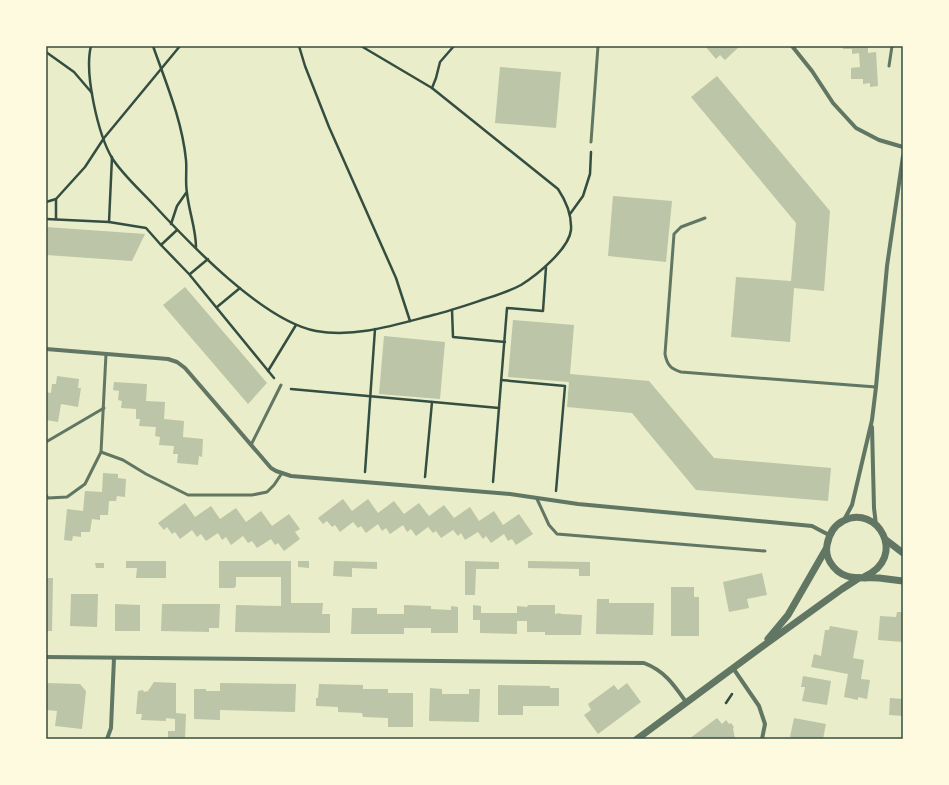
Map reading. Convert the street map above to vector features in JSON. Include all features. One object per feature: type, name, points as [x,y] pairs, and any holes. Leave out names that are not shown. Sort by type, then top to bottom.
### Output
[{"type":"street","points":[[792,46],[812,71],[834,104],[856,128],[879,140],[903,147]]},
{"type":"street","points":[[844,520],[852,505],[872,420],[887,266],[903,156]]},
{"type":"street","points":[[46,350],[168,359],[178,362],[186,368],[271,468],[291,476],[510,494],[555,502],[812,526],[829,536]]},
{"type":"street","points":[[872,420],[874,508],[876,525]]},
{"type":"street","points":[[763,646],[788,615],[826,549],[829,536],[835,526],[844,520],[862,518],[870,521],[880,529],[886,540],[903,554]]},
{"type":"street","points":[[637,739],[842,589],[873,573],[880,567],[885,559],[887,549],[886,540]]},
{"type":"street","points":[[826,549],[828,558],[833,567],[840,574],[849,577],[903,581]]},
{"type":"street","points":[[46,657],[644,663],[655,667],[663,673],[686,702]]},
{"type":"street","points":[[108,739],[111,728],[114,658]]},
{"type":"street","points":[[733,668],[759,706],[765,724],[762,739]]},
{"type":"lane","points":[[591,142],[598,46]]},
{"type":"lane","points":[[888,66],[892,46]]},
{"type":"lane","points":[[705,218],[681,227],[674,234],[665,354],[667,363],[673,370],[681,372],[876,387]]},
{"type":"lane","points":[[46,495],[48,498],[66,497],[85,484],[101,452],[106,354]]},
{"type":"lane","points":[[251,446],[280,385]]},
{"type":"lane","points":[[46,442],[104,408]]},
{"type":"lane","points":[[101,452],[123,460],[146,474],[188,495],[252,495],[267,492],[282,473]]},
{"type":"lane","points":[[537,499],[549,525],[557,534],[765,551]]},
{"type":"path","points":[[91,46],[89,53],[88,77],[96,112],[112,157],[127,176],[171,224],[208,259],[240,288],[268,309],[296,325],[315,331],[355,333],[452,310],[506,292],[521,285],[554,259],[568,237],[571,231],[570,214],[566,200],[558,189],[432,88],[361,46]]},
{"type":"path","points":[[153,46],[172,99],[180,129],[186,160],[187,192],[196,236],[196,248]]},
{"type":"path","points":[[46,202],[56,199],[85,167],[104,138],[180,46]]},
{"type":"path","points":[[299,46],[305,66],[329,127],[396,278],[410,321]]},
{"type":"path","points":[[432,88],[440,62],[454,46]]},
{"type":"path","points":[[46,52],[74,72],[92,93]]},
{"type":"path","points":[[570,214],[583,196],[590,174],[591,142]]},
{"type":"path","points":[[109,222],[112,157]]},
{"type":"path","points":[[171,224],[177,206],[187,192]]},
{"type":"path","points":[[56,199],[56,219]]},
{"type":"path","points":[[46,219],[109,222],[146,228],[190,274],[268,371],[280,385],[287,389],[499,408]]},
{"type":"path","points":[[161,244],[178,230]]},
{"type":"path","points":[[190,274],[208,259]]},
{"type":"path","points":[[492,493],[507,308],[543,311],[546,266]]},
{"type":"path","points":[[216,307],[240,288]]},
{"type":"path","points":[[452,310],[453,337],[505,342]]},
{"type":"path","points":[[268,371],[296,325]]},
{"type":"path","points":[[364,482],[376,329]]},
{"type":"path","points":[[501,380],[565,386],[555,502]]},
{"type":"path","points":[[424,487],[432,402]]},
{"type":"path","points":[[726,703],[732,694]]},
{"type":"building","points":[[705,46],[740,46],[725,60],[720,55],[716,59]]},
{"type":"building","points":[[843,46],[868,46],[868,53],[876,52],[878,86],[870,87],[870,83],[863,84],[863,79],[851,79],[851,68],[860,67],[859,53],[852,54],[852,49],[843,49]]},
{"type":"building","points":[[500,67],[561,72],[556,128],[495,123]]},
{"type":"building","points":[[717,76],[830,211],[824,291],[794,288],[790,342],[731,337],[736,277],[791,281],[796,223],[691,97]]},
{"type":"building","points":[[613,196],[672,201],[666,262],[608,256]]},
{"type":"building","points":[[46,227],[145,234],[132,261],[46,255]]},
{"type":"building","points":[[185,287],[267,383],[248,404],[163,305]]},
{"type":"building","points":[[513,320],[574,325],[570,374],[649,381],[714,458],[831,468],[828,501],[696,490],[632,413],[567,407],[569,382],[508,377]]},
{"type":"building","points":[[384,336],[445,342],[440,399],[379,394]]},
{"type":"building","points":[[57,376],[79,379],[78,388],[81,388],[78,407],[61,404],[58,422],[46,420],[46,392],[51,393],[52,384],[56,384]]},
{"type":"building","points":[[114,382],[147,384],[146,401],[165,402],[164,419],[184,421],[183,437],[203,439],[202,457],[199,456],[198,465],[177,463],[178,454],[173,454],[174,446],[159,445],[160,437],[155,436],[156,427],[139,426],[140,419],[136,419],[136,409],[121,408],[122,401],[118,400],[119,391],[113,390]]},
{"type":"building","points":[[103,473],[118,474],[118,478],[126,479],[125,497],[117,496],[116,501],[109,501],[108,515],[100,515],[100,520],[92,519],[90,532],[81,532],[81,537],[73,536],[72,541],[64,540],[67,509],[83,511],[85,491],[102,492]]},
{"type":"building","points":[[343,499],[352,511],[368,499],[378,513],[394,501],[404,514],[419,503],[429,516],[444,505],[454,518],[470,507],[479,521],[494,511],[503,525],[519,514],[533,534],[516,545],[512,539],[508,541],[504,534],[491,543],[486,536],[483,539],[478,532],[465,540],[461,533],[458,536],[453,530],[441,538],[436,531],[433,533],[428,527],[416,536],[411,529],[407,532],[403,525],[390,534],[386,528],[382,531],[378,524],[366,533],[361,526],[358,528],[353,522],[340,532],[335,525],[332,527],[327,521],[323,524],[318,518]]},
{"type":"building","points":[[185,503],[195,517],[211,506],[220,519],[236,508],[246,522],[261,511],[272,526],[289,514],[300,529],[295,532],[300,539],[284,551],[278,543],[275,545],[271,539],[257,548],[252,541],[248,543],[243,536],[231,545],[226,537],[222,540],[218,533],[206,541],[201,534],[197,537],[192,530],[180,539],[175,532],[172,534],[167,527],[164,530],[158,523]]},
{"type":"building","points":[[126,561],[166,561],[166,578],[136,578],[137,568],[126,568]]},
{"type":"building","points":[[219,561],[291,561],[291,603],[323,603],[322,614],[330,614],[330,633],[235,632],[236,605],[281,606],[281,577],[236,577],[236,586],[234,588],[219,588]]},
{"type":"building","points":[[298,561],[309,561],[309,568],[298,567]]},
{"type":"building","points":[[334,561],[377,562],[377,569],[352,568],[352,577],[333,576]]},
{"type":"building","points":[[465,561],[499,562],[499,569],[476,569],[475,595],[465,595]]},
{"type":"building","points":[[528,561],[590,562],[590,576],[579,576],[579,569],[528,568]]},
{"type":"building","points":[[95,563],[104,563],[104,568],[96,568]]},
{"type":"building","points":[[762,573],[767,595],[747,599],[749,608],[729,612],[723,582]]},
{"type":"building","points":[[46,578],[53,578],[52,631],[46,631]]},
{"type":"building","points":[[671,587],[694,587],[694,597],[699,597],[699,636],[671,636]]},
{"type":"building","points":[[71,594],[98,594],[97,627],[70,626]]},
{"type":"building","points":[[597,599],[609,599],[609,603],[654,603],[653,635],[596,634]]},
{"type":"building","points":[[115,604],[140,605],[140,631],[115,631]]},
{"type":"building","points":[[162,604],[220,604],[219,628],[209,628],[209,632],[161,631]]},
{"type":"building","points":[[404,605],[431,606],[431,609],[451,610],[451,606],[458,607],[458,633],[431,633],[431,628],[404,628],[404,634],[351,634],[352,608],[377,608],[377,614],[404,614]]},
{"type":"building","points":[[473,605],[481,606],[481,613],[517,613],[517,606],[527,607],[528,605],[555,605],[555,614],[582,615],[581,635],[545,635],[545,632],[527,632],[527,621],[517,621],[517,634],[480,633],[480,620],[473,620]]},
{"type":"building","points":[[897,612],[903,612],[903,642],[878,640],[880,616],[896,617]]},
{"type":"building","points":[[830,626],[858,631],[853,658],[864,660],[861,679],[870,680],[867,699],[858,697],[858,700],[844,697],[848,674],[811,667],[814,654],[821,656],[825,630],[829,630]]},
{"type":"building","points":[[803,676],[831,681],[827,705],[802,701],[805,687],[801,687]]},
{"type":"building","points":[[154,682],[176,683],[176,713],[186,714],[185,739],[168,739],[168,731],[175,731],[175,719],[166,718],[166,721],[141,720],[142,714],[136,714],[138,691],[148,691]]},
{"type":"building","points":[[46,683],[80,684],[86,691],[82,729],[55,726],[57,711],[46,710]]},
{"type":"building","points":[[220,683],[296,684],[295,712],[220,710],[220,720],[194,719],[194,689],[220,691]]},
{"type":"building","points":[[627,683],[641,702],[598,734],[584,715],[591,710],[588,704],[614,685],[618,690]]},
{"type":"building","points":[[319,684],[363,685],[363,689],[388,689],[388,693],[413,693],[413,727],[388,727],[388,718],[363,717],[362,713],[338,712],[338,707],[316,706]]},
{"type":"building","points":[[498,685],[550,686],[550,688],[559,688],[559,706],[523,706],[523,715],[498,715]]},
{"type":"building","points":[[430,688],[442,689],[442,694],[469,694],[469,689],[480,689],[479,722],[429,721]]},
{"type":"building","points":[[890,698],[903,699],[903,716],[889,715]]},
{"type":"building","points":[[717,718],[722,724],[726,720],[729,724],[731,723],[734,727],[735,739],[689,739]]},
{"type":"building","points":[[794,718],[826,724],[823,739],[795,739],[790,737]]}]
